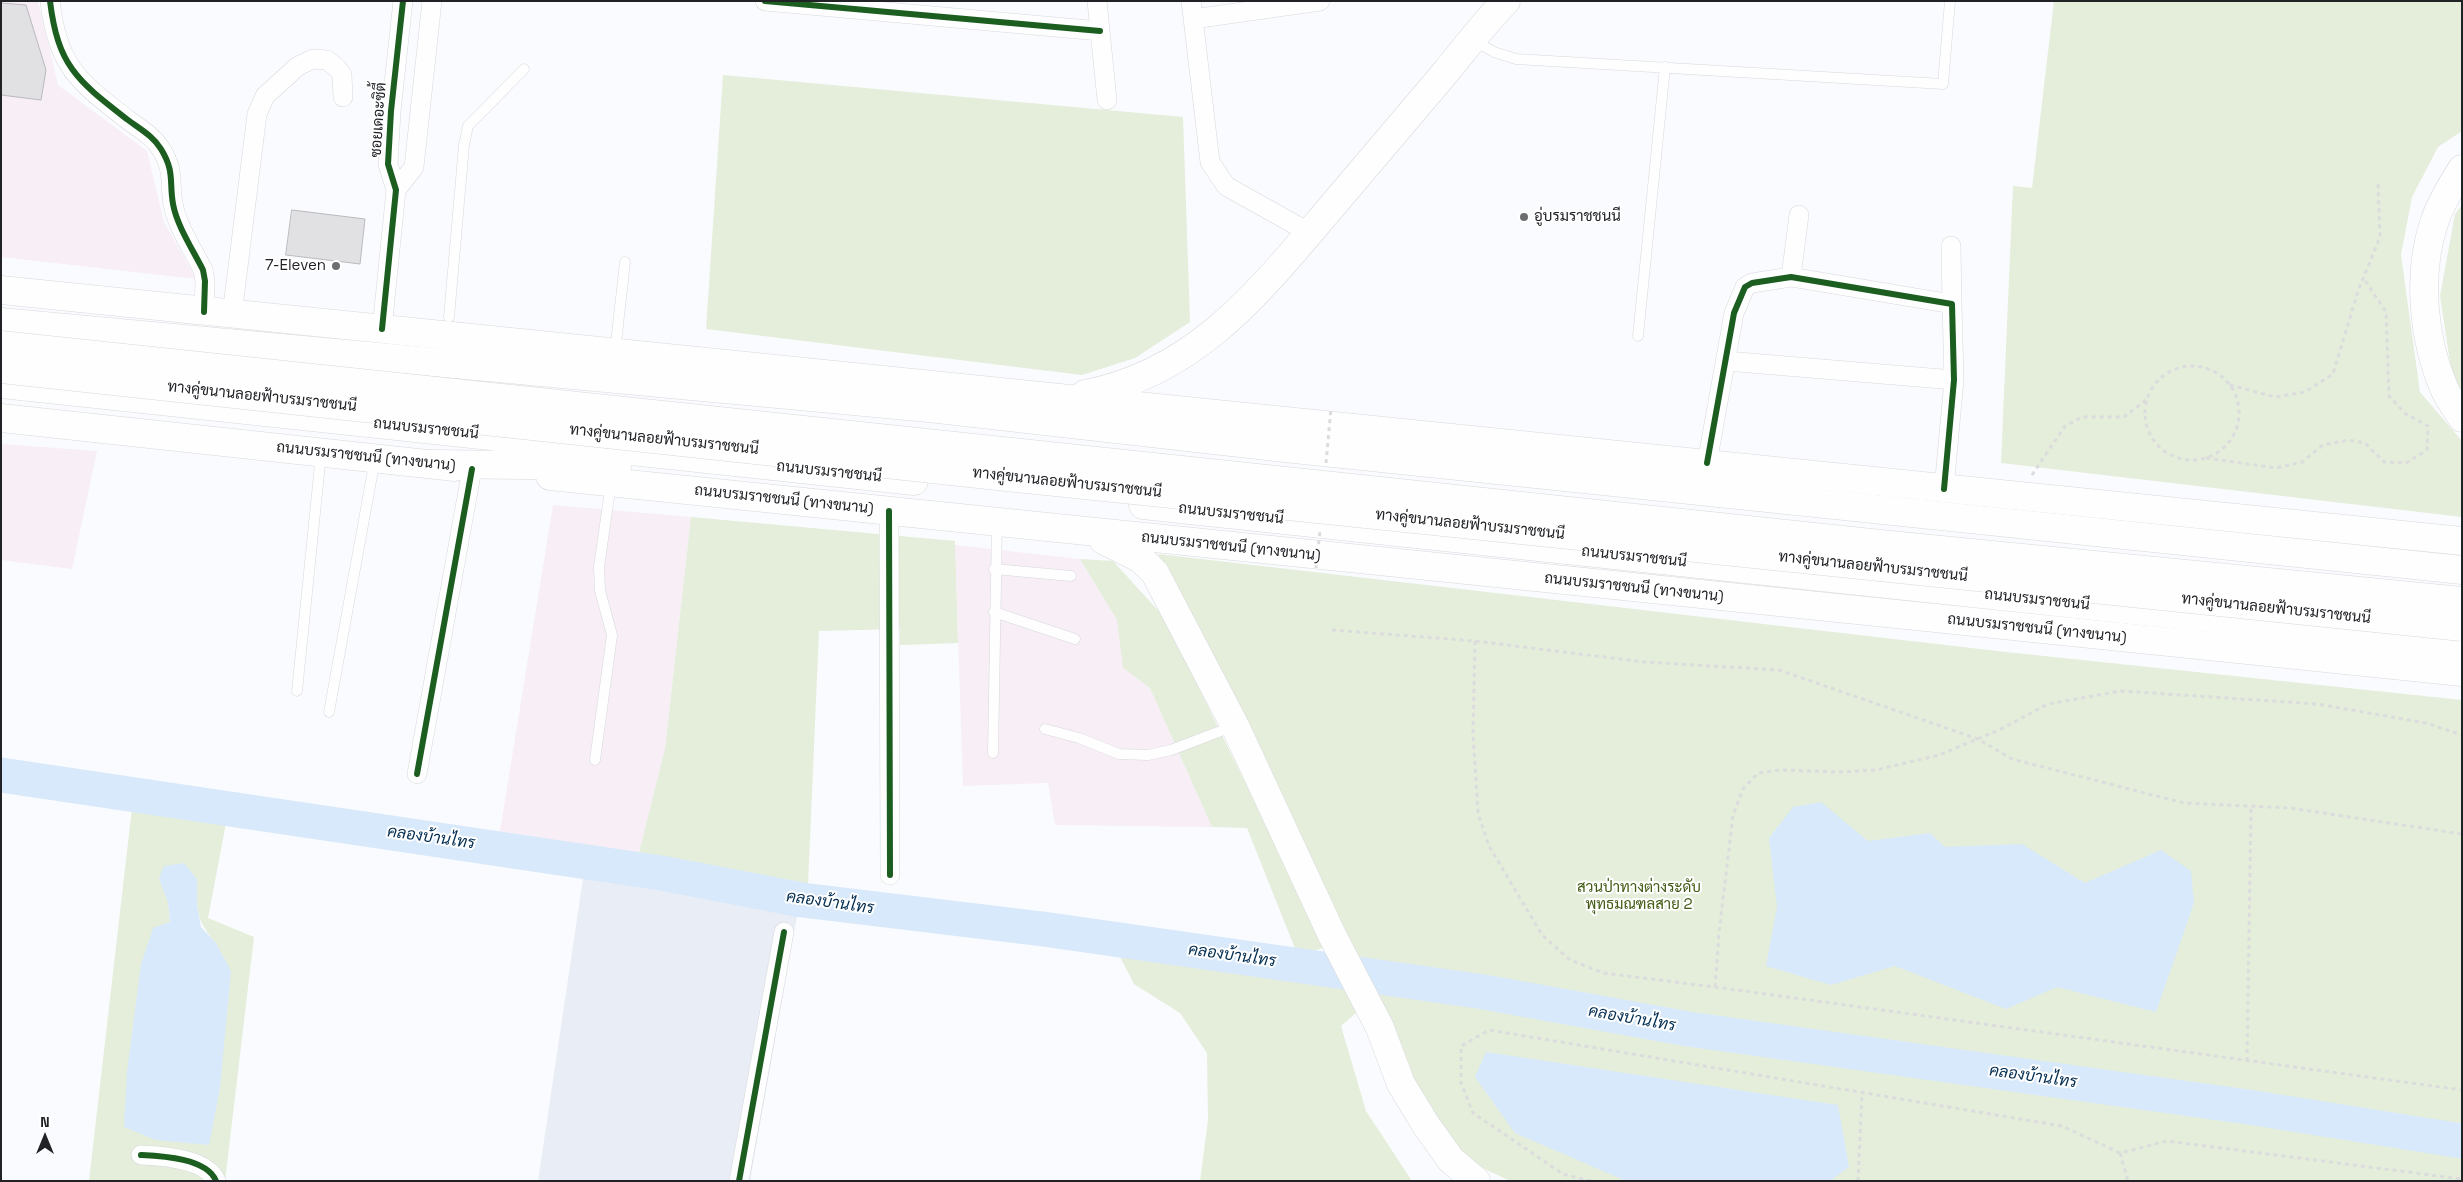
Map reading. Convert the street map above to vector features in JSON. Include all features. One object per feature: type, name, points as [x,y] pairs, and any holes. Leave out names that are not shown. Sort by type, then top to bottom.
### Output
[{"type":"main road","points":[[1059,398],[1131,383],[1184,355],[1212,336],[1241,310],[1310,233],[1506,1]]},
{"type":"main road","points":[[2462,169],[2450,188],[2434,223],[2425,267],[2426,308],[2431,350],[2444,389],[2462,418]]},
{"type":"main road","points":[[1,292],[39,294],[382,329],[455,327],[615,353],[2462,541]]},
{"type":"main road","points":[[1,322],[754,391],[2462,570]]},
{"type":"main road","points":[[455,327],[481,348],[490,350],[594,368],[712,378],[754,391]]},
{"type":"main road","name":"ทางคู่ขนานลอยฟ้าบรมราชชนนี","points":[[1,345],[1871,542],[2462,601]]},
{"type":"main road","name":"ทางคู่ขนานลอยฟ้าบรมราชชนนี","points":[[1,370],[1077,484],[2462,627]]},
{"type":"main road","name":"ถนนบรมราชชนนี","points":[[1,384],[2462,644]]},
{"type":"main road","name":"ถนนบรมราชชนนี (ทางขนาน)","points":[[1,418],[472,469],[2462,672]]},
{"type":"main road","points":[[430,464],[768,466]]},
{"type":"main road","points":[[1087,532],[1141,560],[1155,574],[1235,726],[1331,933],[1380,1028],[1402,1084],[1426,1126],[1451,1160],[1476,1181]]},
{"type":"street","points":[[50,1],[57,39],[65,61],[87,87],[152,136],[168,162],[172,174],[173,204],[203,270],[206,281],[204,312]]},
{"type":"street","name":"ซอยเดอะซิตี้","points":[[382,329],[396,190],[388,164],[402,1]]},
{"type":"street","points":[[396,190],[414,167],[432,1]]},
{"type":"street","points":[[765,1],[1100,31]]},
{"type":"street","points":[[1098,1],[1107,100]]},
{"type":"street","points":[[1310,233],[1226,186],[1210,162],[1192,10],[1320,1]]},
{"type":"street","points":[[232,315],[257,114],[265,96],[298,66],[313,59],[327,60],[337,68],[342,75],[343,97]]},
{"type":"street","points":[[391,112],[420,114]]},
{"type":"street","points":[[1791,277],[1799,214]]},
{"type":"street","points":[[1944,489],[1954,380],[1950,246]]},
{"type":"street","points":[[1707,463],[1734,313],[1745,287],[1752,283],[1791,277],[1952,304]]},
{"type":"street","points":[[1726,361],[1954,380]]},
{"type":"street","points":[[417,774],[472,469]]},
{"type":"street","points":[[889,511],[890,875]]},
{"type":"street","points":[[739,1181],[784,932]]},
{"type":"street","points":[[141,1155],[169,1156],[203,1166],[213,1175],[216,1181]]},
{"type":"lane","points":[[1473,40],[1494,52],[1516,59],[1943,84],[1950,1]]},
{"type":"lane","points":[[1638,336],[1665,67]]},
{"type":"lane","points":[[455,327],[464,145],[468,126],[498,93],[524,69]]},
{"type":"lane","points":[[615,353],[625,262]]},
{"type":"lane","points":[[297,692],[321,452]]},
{"type":"lane","points":[[329,712],[376,458]]},
{"type":"lane","points":[[595,760],[612,635],[600,591],[599,567],[612,482]]},
{"type":"lane","points":[[992,753],[994,569],[997,523]]},
{"type":"lane","points":[[994,569],[1071,576]]},
{"type":"lane","points":[[994,612],[1075,640]]},
{"type":"lane","points":[[1045,728],[1079,738],[1119,754],[1148,754],[1171,750],[1235,726]]},
{"type":"path","points":[[2230,385],[2275,397],[2305,392],[2333,374],[2364,279],[2380,237],[2378,183]]},
{"type":"path","points":[[2206,458],[2214,455],[2227,445],[2236,431],[2239,416],[2237,400],[2230,385],[2219,375],[2206,369],[2184,368],[2164,376],[2153,386],[2146,400],[2145,414],[2148,430],[2156,444],[2168,454],[2183,460],[2206,458],[2276,468],[2302,462],[2323,445],[2348,440],[2364,443],[2384,462],[2406,463],[2428,450],[2428,426],[2406,414],[2389,396],[2386,312],[2364,279]]},
{"type":"path","points":[[2026,483],[2065,426],[2082,417],[2124,417],[2146,400]]},
{"type":"path","points":[[1332,630],[1475,641],[1644,662],[1779,670],[1978,739],[2012,759],[2174,801],[2251,808],[2290,808],[2462,834]]},
{"type":"path","points":[[1475,641],[1473,734],[1478,813],[1490,846],[1542,935],[1570,960],[1604,973],[2462,1090]]},
{"type":"path","points":[[1715,987],[1719,933],[1734,815],[1743,789],[1758,773],[1780,770],[1840,772],[1876,770],[1939,755],[1978,739],[2048,704],[2121,690],[2317,704],[2426,723],[2462,735]]},
{"type":"path","points":[[2247,1061],[2251,808]]},
{"type":"path","points":[[1591,1181],[1563,1174],[1473,1113],[1461,1083],[1461,1046],[1489,1030],[2062,1126],[2120,1153],[2167,1141],[2462,1180]]},
{"type":"path","points":[[1858,1181],[1862,1093]]},
{"type":"path","points":[[2120,1153],[2128,1181]]},
{"type":"shaded area","points":[[1,1],[38,1],[58,85],[147,151],[164,222],[196,279],[1,257]]},
{"type":"shaded area","points":[[1,444],[97,451],[72,569],[1,560]]},
{"type":"shaded area","points":[[553,505],[691,517],[665,749],[638,857],[499,837]]},
{"type":"shaded area","points":[[955,545],[1080,559],[1117,620],[1123,668],[1150,688],[1212,827],[1055,825],[1048,783],[963,786]]},
{"type":"shaded area","points":[[584,872],[797,916],[750,1181],[538,1181]]},
{"type":"green space","points":[[2054,1],[2462,1],[2462,131],[2438,147],[2412,197],[2401,255],[2420,392],[2462,441],[2462,517],[2001,463],[2013,186],[2032,188]]},
{"type":"green space","points":[[723,75],[1183,117],[1190,322],[1135,358],[1082,375],[706,329]]},
{"type":"green space","points":[[2462,205],[2462,390],[2452,375],[2440,296],[2455,214]]},
{"type":"green space","points":[[691,517],[955,541],[958,643],[900,645],[900,629],[819,631],[808,885],[638,857],[665,749]]},
{"type":"green space","name":"สวนป่าทางต่างระดับ พุทธมณฑลสาย 2","points":[[1158,554],[2006,652],[2462,700],[2462,1181],[1510,1181],[1466,1160],[1408,1074]]},
{"type":"green space","points":[[1080,559],[1113,561],[1164,617],[1326,947],[1298,956],[1247,828],[1212,827],[1150,688],[1123,668],[1117,620]]},
{"type":"green space","points":[[132,808],[227,818],[208,918],[254,937],[225,1181],[89,1181]],"holes":[[[197,879],[197,907],[199,914],[204,927],[216,943],[170,922],[168,902]]]},
{"type":"green space","points":[[1118,953],[1343,982],[1358,1011],[1341,1026],[1366,1111],[1412,1181],[1200,1181],[1208,1120],[1207,1053],[1180,1013],[1134,984]]},
{"type":"water","points":[[1821,802],[1868,841],[1930,833],[1945,847],[2022,844],[2085,883],[2161,850],[2191,871],[2194,903],[2156,1012],[2057,987],[2006,1009],[1895,966],[1831,985],[1766,966],[1777,907],[1769,838],[1793,807]]},
{"type":"water","points":[[184,863],[197,879],[197,905],[201,927],[216,943],[231,971],[220,1088],[209,1145],[156,1140],[124,1127],[127,1072],[141,964],[153,928],[170,922],[168,902],[159,879],[164,866]]},
{"type":"water","points":[[1486,1052],[1838,1105],[1849,1167],[1830,1181],[1626,1181],[1515,1133],[1475,1077]]},
{"type":"building","points":[[1,3],[26,5],[46,70],[41,100],[1,95]]},
{"type":"building","points":[[292,210],[365,219],[360,264],[286,255]]},
{"type":"waterway","name":"คลองบ้านไทร","points":[[1,775],[661,873],[802,900],[1043,929],[1484,992],[1688,1029],[2248,1107],[2462,1141]]},
{"type":"cycle path","points":[[50,1],[59,42],[73,71],[96,94],[150,136],[158,144],[165,157],[170,170],[175,212],[203,270],[205,281],[204,312]]},
{"type":"cycle path","points":[[382,329],[396,190],[388,164],[391,111],[403,1]]},
{"type":"cycle path","points":[[765,1],[1100,31]]},
{"type":"cycle path","points":[[1707,463],[1734,313],[1745,287],[1752,283],[1791,277],[1952,304],[1954,380],[1944,489]]},
{"type":"cycle path","points":[[417,774],[472,469]]},
{"type":"cycle path","points":[[889,511],[890,875]]},
{"type":"cycle path","points":[[739,1181],[784,932]]},
{"type":"cycle path","points":[[141,1155],[160,1156],[194,1163],[211,1173],[216,1181]]},
{"type":"place","name":"อู่บรมราชชนนี","points":[[1524,217]]},
{"type":"place","name":"7-Eleven","points":[[336,266]]}]
